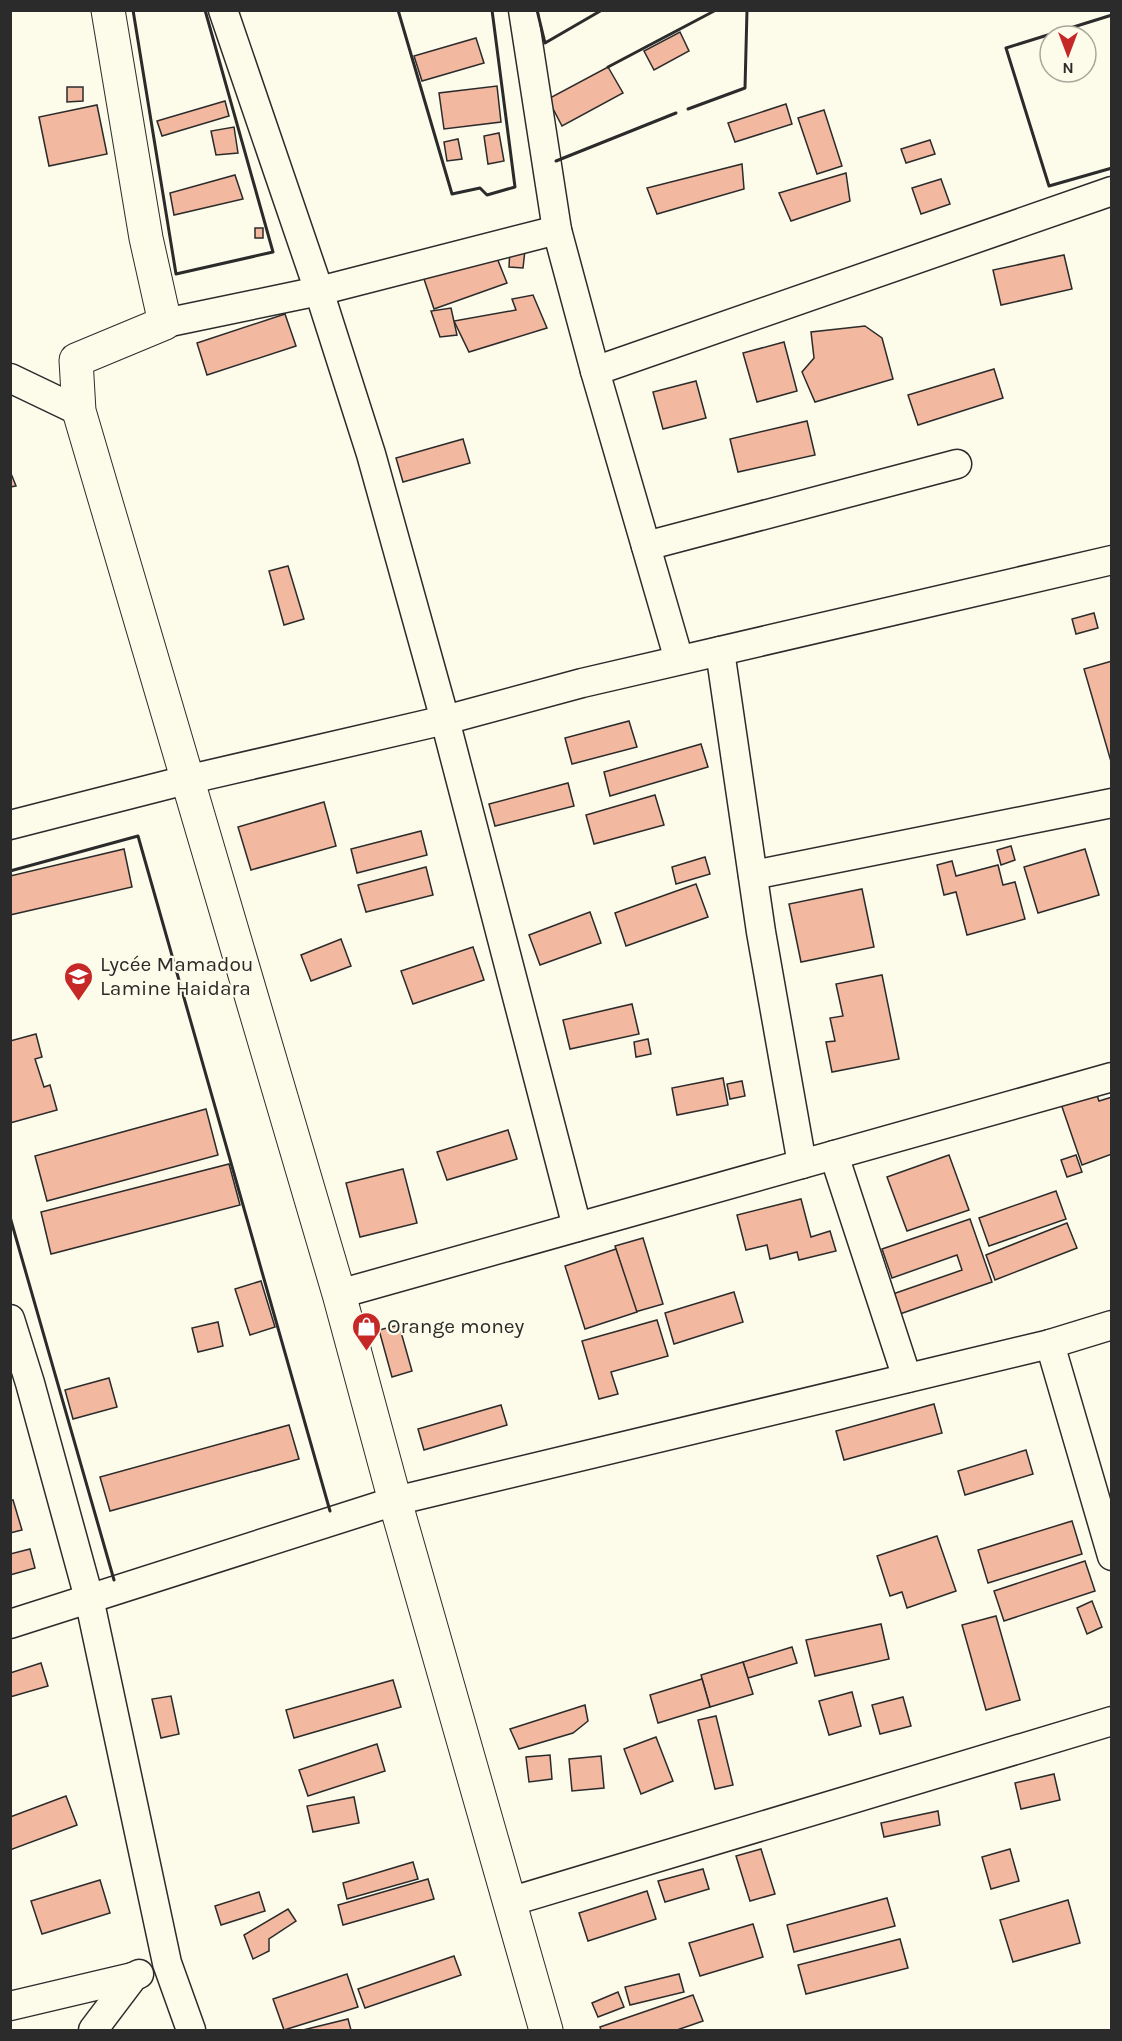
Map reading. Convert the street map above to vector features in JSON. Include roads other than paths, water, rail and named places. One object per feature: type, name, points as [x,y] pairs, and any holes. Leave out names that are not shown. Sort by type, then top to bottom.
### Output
[{"type":"street","points":[[108,10],[146,238],[165,323]]},
{"type":"street","points":[[223,10],[319,291],[371,453],[445,720],[577,1227]]},
{"type":"street","points":[[523,10],[557,230],[595,371],[679,660]]},
{"type":"street","points":[[595,371],[1112,191]]},
{"type":"street","points":[[546,2031],[395,1501],[339,1294],[79,411],[76,360],[165,323],[319,291],[557,230]]},
{"type":"street","points":[[10,378],[79,411]]},
{"type":"street","points":[[646,546],[957,464]]},
{"type":"street","points":[[10,825],[186,780],[445,720],[582,683],[1112,560]]},
{"type":"street","points":[[720,651],[753,875],[802,1164]]},
{"type":"street","points":[[753,875],[1112,803]]},
{"type":"street","points":[[339,1294],[1112,1077]]},
{"type":"street","points":[[834,1155],[907,1378]]},
{"type":"street","points":[[10,1319],[20,1386],[88,1598],[167,1963],[191,2031]]},
{"type":"street","points":[[10,1624],[395,1501],[1050,1344],[1112,1325]]},
{"type":"street","points":[[1050,1344],[1112,1556]]},
{"type":"street","points":[[509,1902],[1112,1721]]},
{"type":"street","points":[[10,2006],[133,1977],[167,1963]]},
{"type":"street","points":[[93,2031],[133,1977]]},
{"type":"place","name":"Lycée Mamadou Lamine Haidara","points":[[79,1002]]},
{"type":"place","name":"Orange money","points":[[366,1352]]}]
